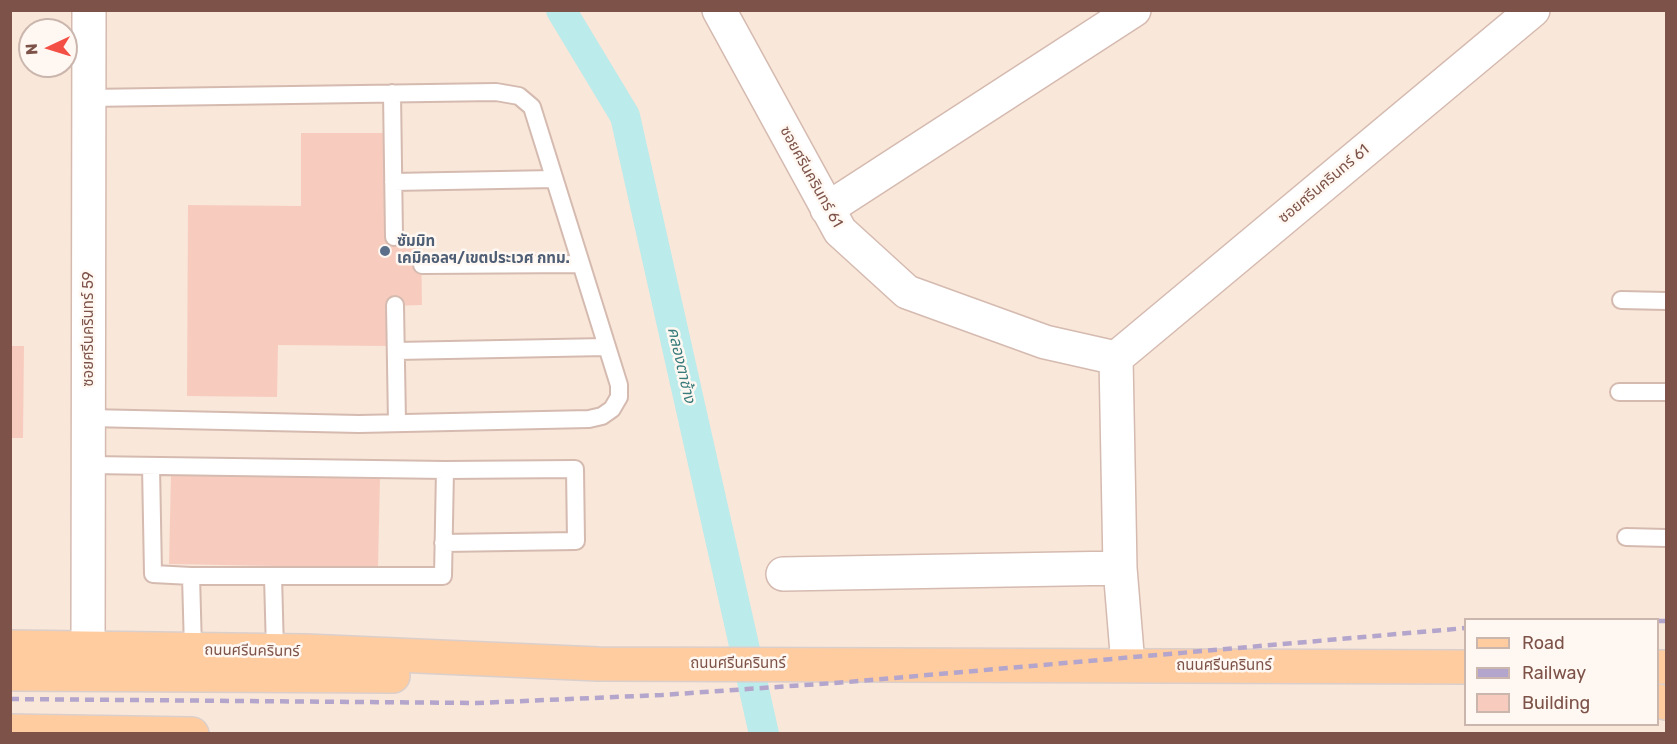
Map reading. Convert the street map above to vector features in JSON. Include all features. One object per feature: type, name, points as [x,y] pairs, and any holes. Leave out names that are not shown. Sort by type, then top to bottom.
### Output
[{"type":"main road","name":"ถนนศรีนครินทร์","points":[[10,647],[88,646],[275,651],[598,664],[1464,667]]},
{"type":"main road","points":[[10,674],[399,676],[598,664]]},
{"type":"main road","points":[[10,731],[192,734]]},
{"type":"street","name":"ซอยศรีนครินทร์ 59","points":[[88,646],[89,10]]},
{"type":"street","name":"ซอยศรีนครินทร์ 61","points":[[719,10],[840,231],[907,292],[1045,342],[1116,358],[1533,10]]},
{"type":"street","points":[[827,208],[1134,10]]},
{"type":"street","points":[[1116,358],[1120,568],[1128,665]]},
{"type":"street","points":[[783,574],[1120,568]]},
{"type":"lane","points":[[88,98],[496,92],[519,96],[532,107],[619,385],[618,397],[612,409],[602,416],[589,419],[397,423],[89,418]]},
{"type":"lane","points":[[392,93],[394,237]]},
{"type":"lane","points":[[393,182],[554,179]]},
{"type":"lane","points":[[422,265],[581,264]]},
{"type":"lane","points":[[1621,300],[1666,301]]},
{"type":"lane","points":[[395,305],[397,423]]},
{"type":"lane","points":[[396,351],[606,346]]},
{"type":"lane","points":[[1619,392],[1666,392]]},
{"type":"lane","points":[[89,465],[445,470],[575,468],[576,541],[443,543]]},
{"type":"lane","points":[[151,466],[153,574],[191,576],[443,576],[445,470]]},
{"type":"lane","points":[[1626,537],[1666,538]]},
{"type":"lane","points":[[191,576],[192,650]]},
{"type":"lane","points":[[273,576],[275,651]]},
{"type":"shaded area","points":[[11,11],[1666,11],[1666,733],[11,733]]},
{"type":"building","points":[[301,133],[389,133],[394,237],[421,237],[422,305],[387,306],[388,346],[278,345],[277,397],[187,396],[188,205],[301,206]]},
{"type":"building","points":[[10,346],[24,346],[23,438],[10,438]]},
{"type":"building","points":[[171,474],[380,479],[378,568],[169,564]]},
{"type":"waterway","name":"คลองตาช้าง","points":[[561,10],[625,116],[764,734]]},
{"type":"railway","points":[[1659,621],[1666,621]]},
{"type":"railway","points":[[10,699],[477,703],[662,695],[848,682],[1464,628]]},
{"type":"place","name":"ซัมมิท เคมิคอลฯ/เขตประเวศ กทม.","points":[[385,251]]}]
